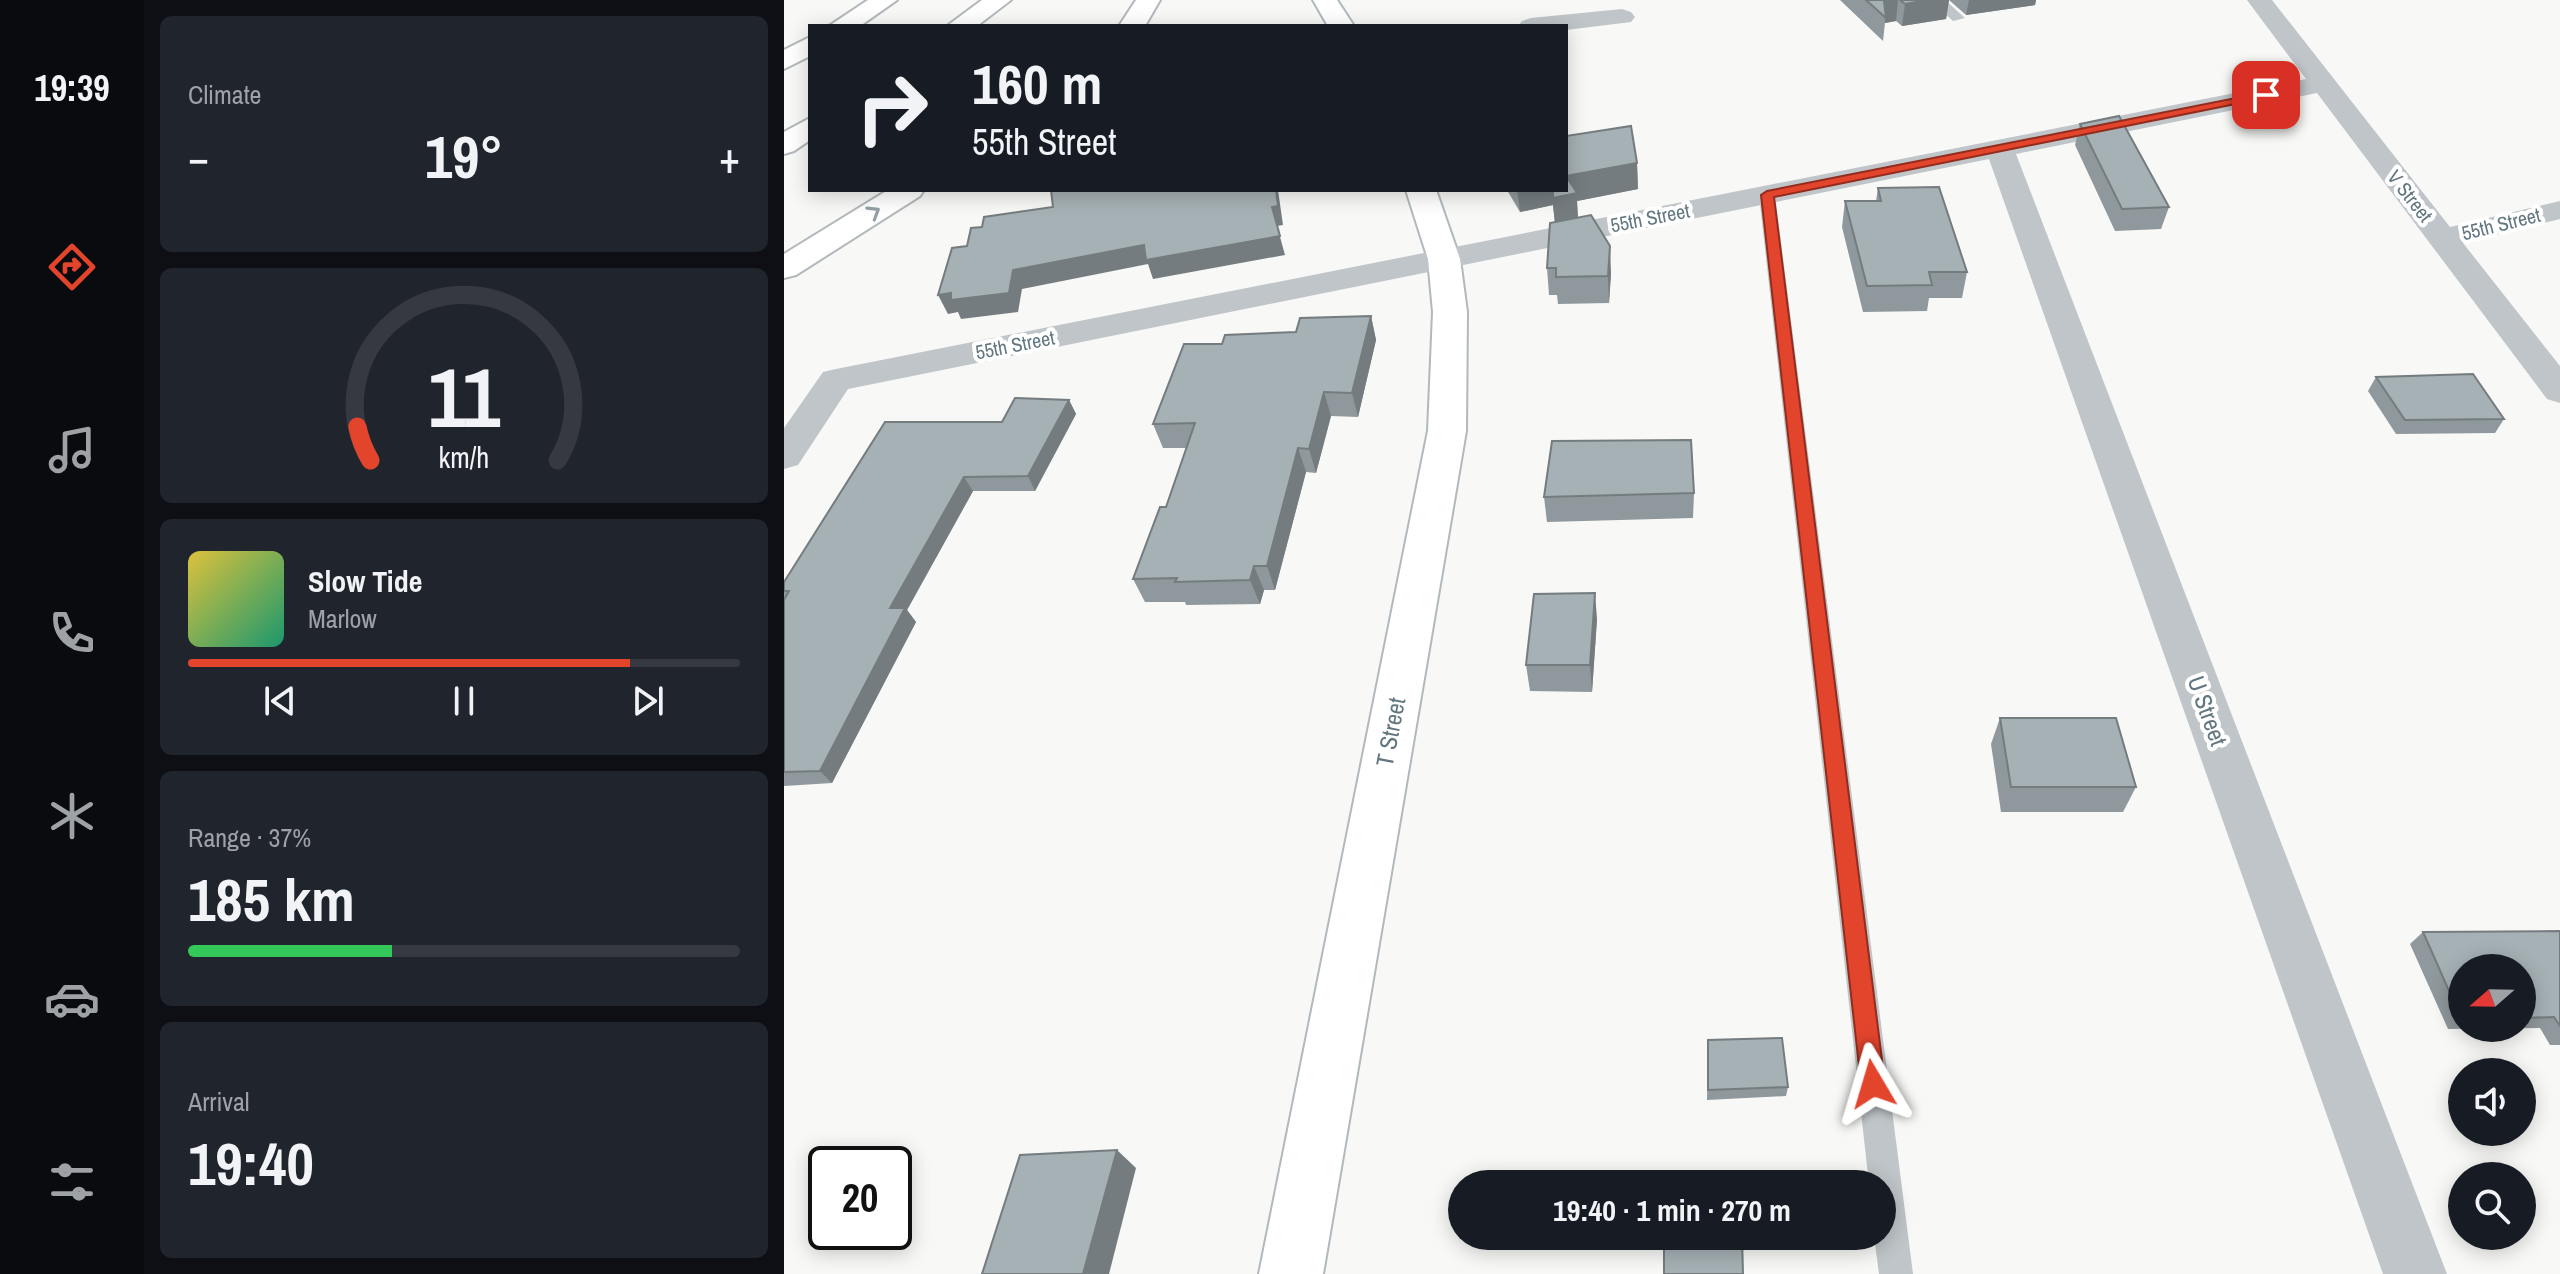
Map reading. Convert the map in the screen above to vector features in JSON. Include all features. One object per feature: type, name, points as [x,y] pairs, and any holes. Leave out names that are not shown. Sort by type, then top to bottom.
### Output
[{"type":"main road","points":[[845,24],[885,0]]},
{"type":"main road","points":[[963,24],[999,0]]},
{"type":"main road","points":[[1133,24],[1148,0]]},
{"type":"main road","points":[[1325,0],[1340,24]]},
{"type":"main road","points":[[784,61],[808,46]]},
{"type":"main road","points":[[784,145],[808,128]]},
{"type":"main road","points":[[784,268],[906,192]]},
{"type":"main road","name":"T Street","points":[[1291,1274],[1447,431],[1450,312],[1444,259],[1422,192]]},
{"type":"street","name":"V Street","points":[[2259,0],[2560,391]]},
{"type":"street","points":[[1551,24],[1622,17]]},
{"type":"street","name":"55th Street","points":[[784,456],[836,380],[2323,84]]},
{"type":"street","name":"U Street","points":[[1999,148],[2415,1274]]},
{"type":"street","name":"55th Street","points":[[2443,238],[2560,210]]},
{"type":"lane","points":[[1937,0],[1958,18]]},
{"type":"lane","points":[[1767,195],[1896,1274]]},
{"type":"building","points":[[1866,0],[1889,0],[1884,1],[1886,18]]},
{"type":"building","points":[[1900,0],[1927,0],[1905,4]]},
{"type":"building","points":[[2119,116],[2169,207],[2122,209],[2080,124]]},
{"type":"building","points":[[1631,126],[1637,163],[1568,176],[1568,136]]},
{"type":"building","points":[[1568,179],[1577,193],[1553,198],[1553,192],[1568,192]]},
{"type":"building","points":[[1939,187],[1967,272],[1929,272],[1932,285],[1867,286],[1845,201],[1881,201],[1878,188]]},
{"type":"building","points":[[1051,192],[1276,192],[1278,206],[1272,207],[1280,236],[1146,260],[1144,245],[1013,270],[1009,293],[951,300],[951,293],[938,295],[952,248],[967,246],[971,228],[982,227],[984,217],[1053,207]]},
{"type":"building","points":[[1591,215],[1610,246],[1608,276],[1556,277],[1556,268],[1547,268],[1550,223]]},
{"type":"building","points":[[1371,316],[1352,393],[1324,392],[1309,449],[1298,448],[1267,566],[1254,566],[1250,580],[1175,582],[1177,578],[1133,579],[1160,507],[1166,507],[1195,423],[1153,424],[1184,344],[1222,344],[1225,335],[1296,332],[1300,318]]},
{"type":"building","points":[[2473,374],[2504,419],[2405,420],[2376,377]]},
{"type":"building","points":[[1015,398],[1069,400],[1028,476],[964,477],[890,608],[905,608],[820,771],[784,772],[784,600],[789,591],[784,591],[784,582],[885,422],[1002,422]]},
{"type":"building","points":[[1691,440],[1694,493],[1544,497],[1552,441]]},
{"type":"building","points":[[1595,593],[1590,665],[1526,665],[1534,594]]},
{"type":"building","points":[[2000,718],[2116,718],[2136,787],[2011,787]]},
{"type":"building","points":[[2560,931],[2560,1026],[2554,1017],[2536,1018],[2536,954],[2448,954],[2448,989],[2423,932]]},
{"type":"building","points":[[1782,1038],[1788,1087],[1708,1090],[1708,1040]]},
{"type":"building","points":[[1117,1150],[1083,1274],[982,1274],[1020,1155]]},
{"type":"building","points":[[1664,1250],[1742,1250],[1743,1274],[1664,1274]]},
{"type":"route","points":[[1873,1084],[1767,195],[2266,95]]}]
